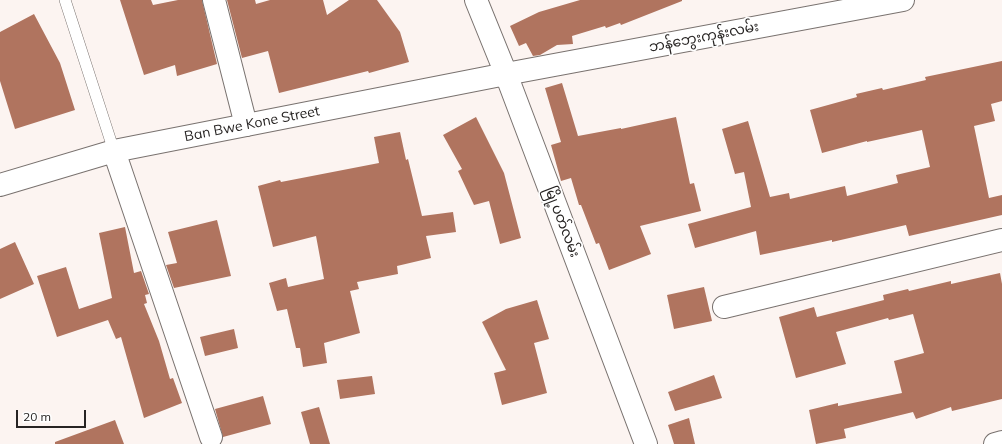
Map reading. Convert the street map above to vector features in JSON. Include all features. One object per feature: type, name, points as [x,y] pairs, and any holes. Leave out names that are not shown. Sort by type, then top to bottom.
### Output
[{"type":"street","points":[[214,0],[246,125]]},
{"type":"street","name":"မြို့ပတ်လမ်း","points":[[476,0],[506,74],[646,444]]},
{"type":"street","name":"ဘန်ဘွေးကုန်းလမ်း","points":[[506,74],[903,0]]},
{"type":"street","name":"Ban Bwe Kone Street","points":[[0,185],[114,151],[506,74]]},
{"type":"street","points":[[114,151],[211,437]]},
{"type":"street","points":[[724,308],[1002,240]]},
{"type":"street","points":[[995,444],[1002,442]]},
{"type":"lane","points":[[65,0],[114,151]]},
{"type":"building","points":[[120,0],[151,0],[153,5],[178,0],[202,0],[217,64],[177,76],[175,65],[144,75]]},
{"type":"building","points":[[227,0],[255,0],[256,4],[270,0],[323,0],[327,15],[349,0],[377,0],[400,32],[409,62],[369,73],[368,71],[279,93],[268,51],[242,58]]},
{"type":"building","points":[[580,0],[682,1],[621,25],[620,23],[606,28],[605,26],[572,36],[573,44],[557,45],[540,55],[533,56],[526,43],[519,46],[510,26],[539,12]]},
{"type":"building","points":[[34,14],[60,63],[75,110],[15,129],[0,81],[0,32]]},
{"type":"building","points":[[1002,61],[1002,101],[991,104],[995,121],[974,126],[989,198],[1002,195],[1002,215],[909,236],[906,225],[832,242],[832,240],[760,255],[756,231],[695,248],[688,224],[751,207],[744,172],[735,174],[722,129],[748,121],[770,197],[789,193],[790,199],[845,186],[847,196],[898,183],[896,175],[930,167],[922,130],[867,141],[822,153],[810,110],[857,97],[856,94],[882,88],[883,90],[926,80],[925,77]]},
{"type":"building","points":[[562,83],[578,136],[621,129],[676,117],[690,184],[694,183],[701,211],[640,226],[651,254],[609,270],[599,243],[596,244],[581,205],[579,205],[571,178],[561,181],[551,145],[561,142],[545,88]]},
{"type":"building","points":[[476,117],[504,173],[521,238],[500,244],[489,201],[474,205],[458,171],[462,169],[443,135]]},
{"type":"building","points":[[400,132],[406,160],[408,159],[422,216],[453,212],[456,232],[426,236],[431,258],[397,266],[398,274],[357,282],[359,289],[350,291],[360,333],[324,343],[327,363],[303,367],[300,348],[296,348],[287,309],[277,311],[269,283],[286,278],[288,287],[324,279],[316,236],[273,247],[258,186],[280,180],[281,182],[379,163],[374,137]]},
{"type":"building","points":[[217,220],[231,276],[174,288],[166,265],[177,263],[168,232]]},
{"type":"building","points":[[125,227],[134,273],[141,271],[149,294],[145,295],[147,303],[144,304],[159,341],[170,379],[173,378],[182,403],[144,418],[121,337],[116,339],[108,320],[57,337],[37,276],[66,267],[79,309],[112,298],[99,233]]},
{"type":"building","points":[[15,242],[34,284],[0,299],[0,249]]},
{"type":"building","points":[[1000,273],[1002,284],[1002,399],[952,411],[951,407],[916,419],[913,412],[844,429],[846,438],[816,444],[809,410],[838,403],[838,406],[902,393],[894,361],[924,353],[913,314],[889,320],[888,318],[836,332],[846,364],[796,378],[779,317],[814,307],[817,317],[884,300],[883,295],[908,289],[909,291],[951,281],[951,284]]},
{"type":"building","points":[[704,287],[712,321],[674,329],[667,295]]},
{"type":"building","points":[[537,300],[549,339],[534,343],[547,393],[502,405],[494,373],[506,370],[482,322],[506,309]]},
{"type":"building","points":[[234,329],[238,348],[205,356],[200,337]]},
{"type":"building","points":[[714,375],[722,398],[675,411],[668,392]]},
{"type":"building","points":[[372,376],[375,394],[340,399],[337,380]]},
{"type":"building","points":[[263,396],[271,424],[223,437],[215,409]]},
{"type":"building","points":[[319,407],[330,444],[310,444],[301,412]]},
{"type":"building","points":[[689,418],[695,444],[674,444],[668,425]]},
{"type":"building","points":[[115,420],[124,444],[55,444],[55,442]]}]
